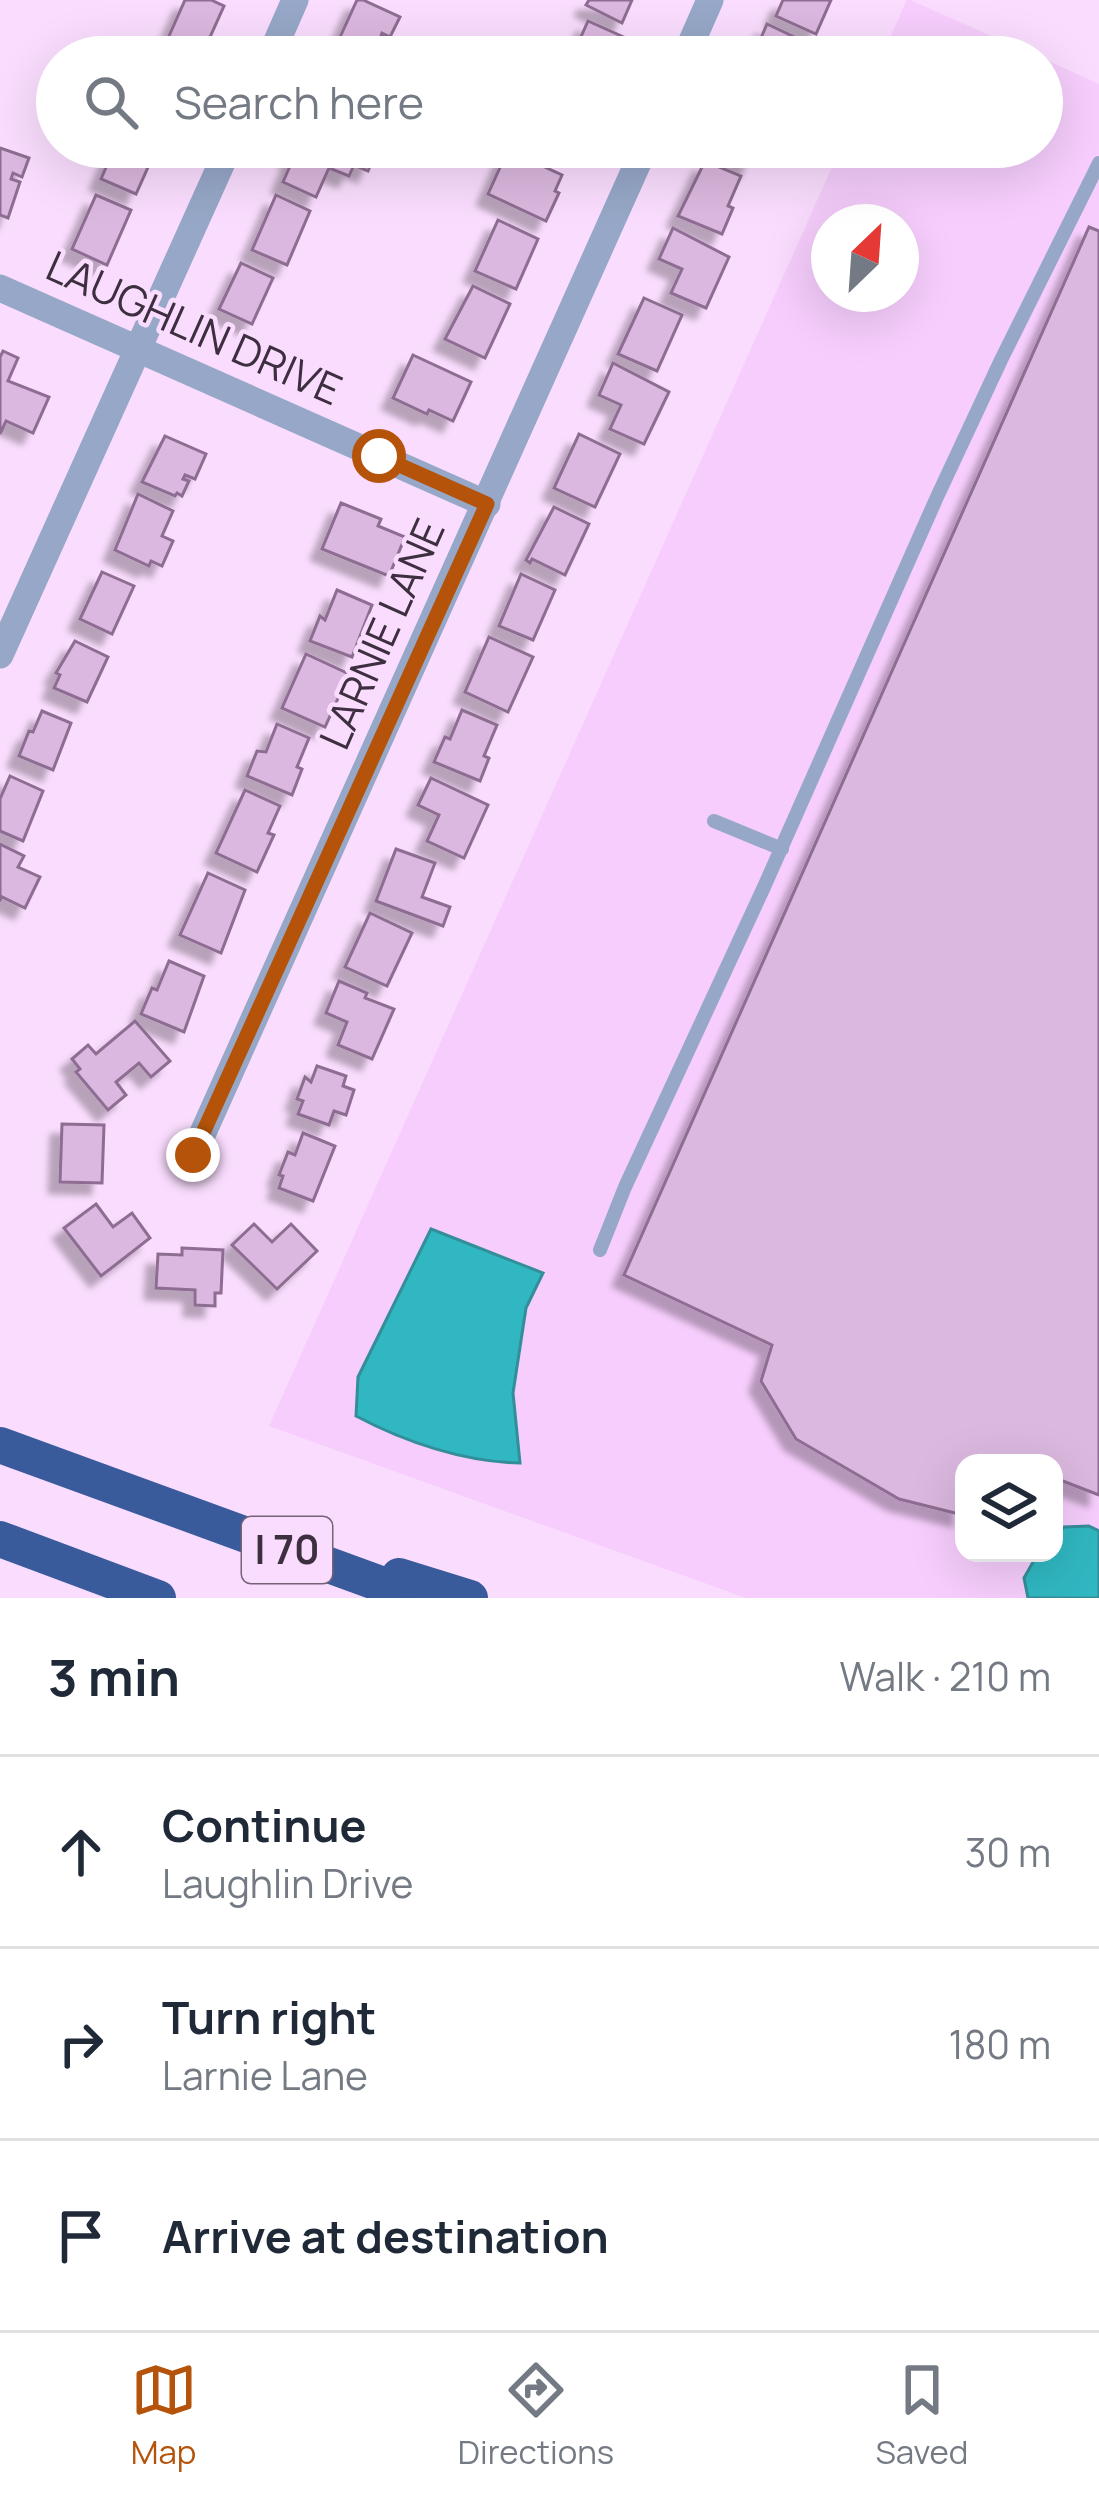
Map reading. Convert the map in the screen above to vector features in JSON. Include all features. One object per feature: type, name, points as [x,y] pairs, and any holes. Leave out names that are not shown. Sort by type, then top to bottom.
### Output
[{"type":"highway","name":"I 70","points":[[0,1445],[419,1598]]},
{"type":"highway","points":[[155,1502],[470,1598]]},
{"type":"highway","points":[[0,1539],[158,1598]]},
{"type":"street","points":[[279,36],[295,0]]},
{"type":"street","points":[[694,36],[710,0]]},
{"type":"street","points":[[0,655],[7,621],[220,168]]},
{"type":"street","name":"LARNIE LANE","points":[[193,1155],[636,168]]},
{"type":"street","name":"LAUGHLIN DRIVE","points":[[0,288],[487,504]]},
{"type":"lane","points":[[600,1250],[937,497],[1099,163]]},
{"type":"lane","points":[[714,820],[782,849]]},
{"type":"shaded area","points":[[910,0],[991,36],[891,36]]},
{"type":"shaded area","points":[[1063,68],[1099,84],[1099,1598],[746,1598],[269,1426],[811,214],[811,312],[919,312],[919,204],[816,204],[832,168],[1063,168]]},
{"type":"shaded area","points":[[431,1229],[543,1273],[526,1308],[513,1393],[520,1463],[435,1449],[356,1416],[358,1377]]},
{"type":"shaded area","points":[[1089,1526],[1099,1531],[1099,1598],[1028,1598],[1024,1578],[1033,1562],[1063,1562],[1064,1527]]},
{"type":"building","points":[[185,0],[211,0],[224,6],[210,36],[169,36]]},
{"type":"building","points":[[357,0],[400,17],[390,36],[341,36]]},
{"type":"building","points":[[589,0],[632,0],[622,23],[586,5]]},
{"type":"building","points":[[783,0],[831,0],[816,34],[776,16]]},
{"type":"building","points":[[588,21],[621,36],[581,36]]},
{"type":"building","points":[[767,24],[792,36],[762,36]]},
{"type":"building","points":[[0,148],[29,158],[22,177],[13,173],[11,179],[20,182],[8,218],[0,215]]},
{"type":"building","points":[[106,168],[148,168],[136,194],[101,179]]},
{"type":"building","points":[[289,168],[329,168],[316,197],[283,182]]},
{"type":"building","points":[[329,168],[353,168],[349,176]]},
{"type":"building","points":[[500,168],[547,168],[562,175],[546,221],[488,194]]},
{"type":"building","points":[[702,168],[722,168],[741,176],[722,234],[678,216]]},
{"type":"building","points":[[96,195],[131,210],[107,265],[72,249]]},
{"type":"building","points":[[276,195],[310,211],[287,265],[252,250]]},
{"type":"building","points":[[498,220],[538,239],[516,289],[475,271]]},
{"type":"building","points":[[1089,227],[1099,231],[1099,1495],[1063,1481],[1063,1454],[955,1454],[955,1513],[899,1499],[796,1439],[761,1381],[772,1345],[624,1275]]},
{"type":"building","points":[[673,228],[729,257],[706,308],[671,293],[682,269],[659,259]]},
{"type":"building","points":[[241,263],[273,278],[252,324],[219,309]]},
{"type":"building","points":[[473,286],[510,304],[485,358],[445,339]]},
{"type":"building","points":[[644,298],[682,315],[657,371],[618,354]]},
{"type":"building","points":[[3,351],[18,358],[8,381],[49,397],[33,433],[6,421],[0,434]]},
{"type":"building","points":[[413,355],[471,382],[453,421],[393,398]]},
{"type":"building","points":[[613,363],[669,392],[644,444],[610,429],[621,405],[599,395]]},
{"type":"building","points":[[579,434],[620,454],[595,507],[554,488]]},
{"type":"building","points":[[165,436],[206,454],[195,479],[185,475],[183,479],[189,481],[182,496],[142,482]]},
{"type":"building","points":[[138,494],[173,511],[162,536],[173,541],[162,566],[151,561],[149,566],[115,550]]},
{"type":"building","points":[[341,503],[381,519],[378,526],[405,537],[389,576],[322,549]]},
{"type":"building","points":[[554,507],[589,524],[565,575],[526,560]]},
{"type":"building","points":[[102,572],[134,586],[112,634],[80,619]]},
{"type":"building","points":[[521,574],[555,590],[533,640],[499,626]]},
{"type":"building","points":[[337,590],[372,605],[352,657],[310,641]]},
{"type":"building","points":[[489,637],[533,657],[508,712],[465,692]]},
{"type":"building","points":[[75,641],[108,657],[87,702],[54,688],[60,675],[56,673]]},
{"type":"building","points":[[306,654],[349,674],[325,727],[282,708]]},
{"type":"building","points":[[462,710],[497,725],[480,781],[434,762]]},
{"type":"building","points":[[42,711],[71,723],[53,770],[19,756]]},
{"type":"building","points":[[277,724],[309,738],[292,795],[247,776],[257,751],[266,752]]},
{"type":"building","points":[[10,776],[43,791],[23,841],[0,831],[0,799]]},
{"type":"building","points":[[431,778],[488,805],[464,858],[427,841],[439,815],[418,805]]},
{"type":"building","points":[[245,790],[280,806],[268,833],[274,835],[257,872],[216,853]]},
{"type":"building","points":[[0,844],[24,856],[18,867],[40,877],[25,908],[0,900]]},
{"type":"building","points":[[396,849],[435,863],[422,897],[450,907],[443,926],[376,901]]},
{"type":"building","points":[[208,873],[245,890],[221,953],[180,935]]},
{"type":"building","points":[[370,913],[412,933],[387,986],[345,967]]},
{"type":"building","points":[[169,961],[204,976],[184,1032],[141,1014]]},
{"type":"building","points":[[339,981],[394,1009],[372,1059],[338,1045],[347,1022],[326,1013]]},
{"type":"building","points":[[135,1021],[170,1061],[151,1077],[139,1063],[116,1082],[126,1095],[108,1110],[76,1072],[80,1069],[72,1059],[88,1045],[96,1054]]},
{"type":"building","points":[[317,1066],[346,1076],[343,1086],[354,1090],[346,1115],[334,1111],[329,1125],[298,1114],[303,1101],[297,1099],[305,1077],[311,1082]]},
{"type":"building","points":[[62,1124],[104,1125],[102,1183],[60,1182]]},
{"type":"building","points":[[303,1133],[335,1146],[313,1201],[279,1188],[288,1152],[295,1155]]},
{"type":"building","points":[[96,1204],[113,1227],[132,1213],[150,1238],[101,1276],[64,1228]]},
{"type":"building","points":[[254,1224],[272,1242],[291,1224],[317,1251],[277,1289],[232,1245]]},
{"type":"building","points":[[182,1248],[223,1250],[221,1293],[215,1293],[215,1306],[195,1305],[195,1290],[156,1288],[158,1254],[182,1255]]},
{"type":"route","points":[[193,1155],[487,504],[379,456]]}]
